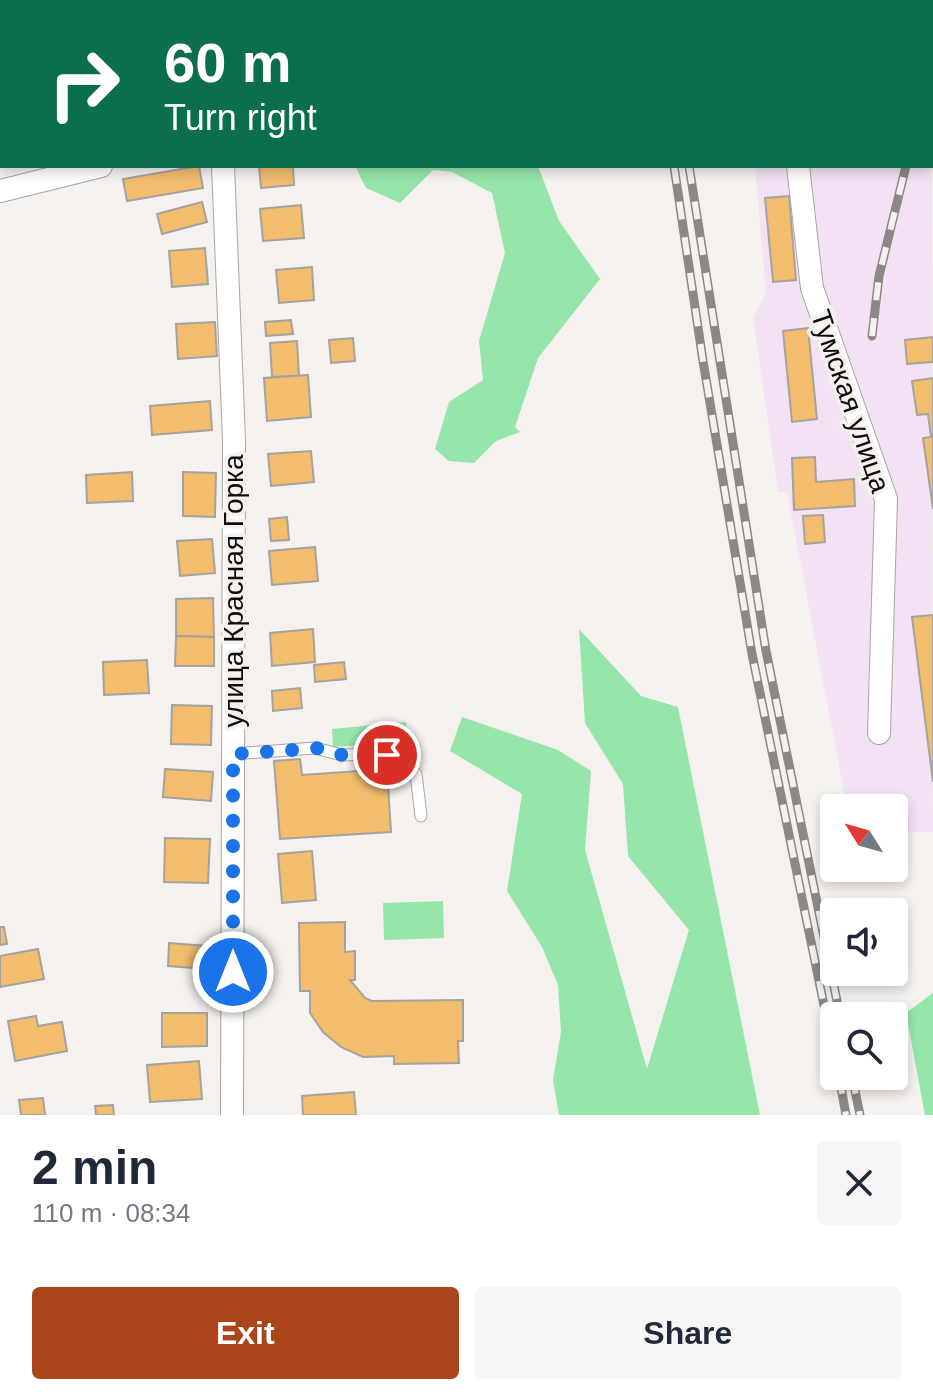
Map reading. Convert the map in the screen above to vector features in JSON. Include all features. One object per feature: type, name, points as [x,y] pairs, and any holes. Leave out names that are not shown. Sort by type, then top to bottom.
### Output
[{"type":"street","points":[[0,191],[93,168]]},
{"type":"street","name":"улица Красная Горка","points":[[223,168],[234,441],[232,1113]]},
{"type":"street","name":"Тумская улица","points":[[798,168],[812,288],[886,499],[879,733]]},
{"type":"lane","points":[[233,754],[321,748],[342,755],[387,755],[416,774],[421,816]]},
{"type":"shaded area","points":[[755,168],[932,168],[933,832],[908,832],[908,794],[844,794],[787,492],[778,492],[753,317],[766,294]]},
{"type":"green space","points":[[356,168],[539,168],[559,221],[600,279],[538,358],[515,427],[520,432],[496,441],[474,463],[449,461],[435,449],[449,402],[483,380],[479,341],[505,253],[492,193],[452,172],[433,170],[400,203],[366,188]]},
{"type":"green space","points":[[579,629],[641,696],[678,707],[760,1115],[559,1115],[553,1080],[561,1032],[558,985],[542,947],[507,891],[522,794],[450,751],[462,717],[558,750],[591,771],[585,850],[647,1069],[689,930],[628,856],[623,784],[585,723]]},
{"type":"green space","points":[[406,722],[410,757],[403,758],[382,744],[333,747],[332,729]]},
{"type":"green space","points":[[443,901],[444,938],[384,940],[383,903]]},
{"type":"green space","points":[[933,993],[933,1115],[925,1115],[908,1012]]},
{"type":"building","points":[[199,168],[203,188],[127,201],[123,179]]},
{"type":"building","points":[[259,168],[293,168],[294,185],[261,188]]},
{"type":"building","points":[[789,196],[796,280],[773,282],[765,198]]},
{"type":"building","points":[[202,202],[207,222],[162,234],[157,214]]},
{"type":"building","points":[[301,205],[304,238],[263,241],[260,209]]},
{"type":"building","points":[[205,248],[208,284],[172,287],[169,251]]},
{"type":"building","points":[[312,267],[314,300],[279,303],[276,270]]},
{"type":"building","points":[[291,320],[293,334],[266,336],[265,322]]},
{"type":"building","points":[[215,322],[217,356],[178,359],[176,324]]},
{"type":"building","points":[[808,328],[817,419],[792,422],[783,331]]},
{"type":"building","points":[[933,337],[933,362],[907,364],[905,340]]},
{"type":"building","points":[[353,338],[355,361],[331,363],[329,340]]},
{"type":"building","points":[[297,341],[299,376],[272,377],[270,343]]},
{"type":"building","points":[[308,375],[311,417],[267,421],[264,378]]},
{"type":"building","points":[[933,378],[933,509],[923,438],[931,437],[928,414],[917,415],[912,381]]},
{"type":"building","points":[[210,401],[212,430],[152,435],[150,406]]},
{"type":"building","points":[[311,451],[314,482],[271,486],[268,454]]},
{"type":"building","points":[[815,457],[816,482],[854,479],[855,506],[794,510],[792,458]]},
{"type":"building","points":[[132,472],[133,501],[87,503],[86,475]]},
{"type":"building","points":[[183,472],[216,473],[215,517],[183,516]]},
{"type":"building","points":[[823,515],[825,542],[805,544],[803,516]]},
{"type":"building","points":[[287,517],[289,540],[271,541],[269,519]]},
{"type":"building","points":[[212,539],[215,573],[180,576],[177,541]]},
{"type":"building","points":[[315,547],[318,581],[272,585],[269,551]]},
{"type":"building","points":[[213,598],[214,637],[176,636],[176,599]]},
{"type":"building","points":[[933,615],[933,782],[912,617]]},
{"type":"building","points":[[313,629],[315,662],[272,666],[270,633]]},
{"type":"building","points":[[176,636],[214,637],[214,666],[175,666]]},
{"type":"building","points":[[147,660],[149,693],[104,695],[103,662]]},
{"type":"building","points":[[344,662],[346,679],[315,682],[314,665]]},
{"type":"building","points":[[300,688],[302,708],[273,711],[272,691]]},
{"type":"building","points":[[172,705],[212,706],[211,745],[171,744]]},
{"type":"building","points":[[300,759],[302,775],[387,769],[391,832],[280,839],[274,761]]},
{"type":"building","points":[[165,769],[213,772],[211,801],[163,797]]},
{"type":"building","points":[[165,838],[210,839],[208,883],[164,882]]},
{"type":"building","points":[[312,851],[316,900],[282,903],[278,854]]},
{"type":"building","points":[[345,922],[345,952],[355,951],[355,980],[350,980],[365,998],[372,1001],[463,1000],[463,1041],[458,1041],[459,1063],[394,1064],[394,1056],[363,1057],[341,1047],[323,1032],[310,1013],[310,991],[300,991],[299,923]]},
{"type":"building","points":[[0,927],[4,927],[7,944],[0,945]]},
{"type":"building","points":[[169,943],[207,946],[206,969],[168,966]]},
{"type":"building","points":[[38,949],[44,979],[0,987],[0,956]]},
{"type":"building","points":[[162,1013],[207,1013],[207,1046],[162,1047]]},
{"type":"building","points":[[36,1016],[38,1026],[62,1022],[67,1051],[15,1061],[8,1021]]},
{"type":"building","points":[[199,1061],[202,1099],[150,1102],[147,1065]]},
{"type":"building","points":[[354,1092],[356,1115],[303,1115],[302,1096]]},
{"type":"building","points":[[43,1098],[45,1115],[21,1115],[19,1100]]},
{"type":"building","points":[[113,1105],[114,1115],[96,1115],[95,1106]]},
{"type":"railway","points":[[674,168],[752,654],[823,1002]]},
{"type":"railway","points":[[689,168],[766,651],[837,1002]]},
{"type":"railway","points":[[872,336],[879,276],[906,168]]},
{"type":"railway","points":[[842,1090],[846,1115]]},
{"type":"railway","points":[[855,1090],[860,1115]]},
{"type":"route","points":[[233,972],[233,754],[321,748],[342,755],[387,755]]}]
